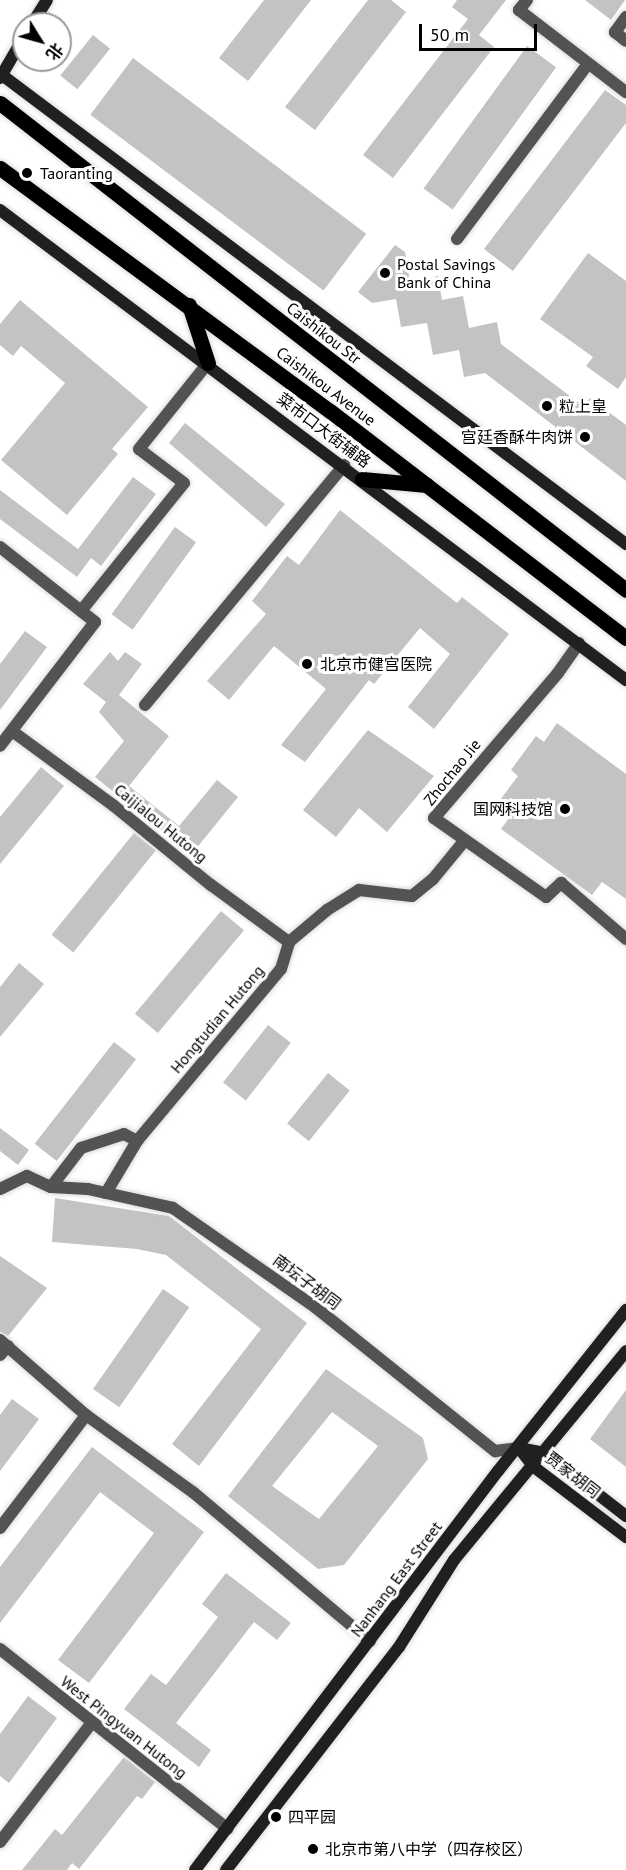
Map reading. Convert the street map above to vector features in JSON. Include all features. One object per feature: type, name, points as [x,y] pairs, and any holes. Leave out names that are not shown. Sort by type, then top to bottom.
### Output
[{"type":"main road","name":"Caishikou Str","points":[[0,104],[626,590]]},
{"type":"main road","name":"Caishikou Avenue","points":[[0,168],[189,305],[626,638]]},
{"type":"main road","points":[[189,305],[208,363]]},
{"type":"main road","points":[[362,479],[428,486]]},
{"type":"street","points":[[527,0],[519,10],[626,92]]},
{"type":"street","points":[[626,17],[615,32],[626,41]]},
{"type":"street","points":[[12,58],[1,77],[626,544]]},
{"type":"street","points":[[456,239],[588,63]]},
{"type":"street","name":"菜市口大街辅路","points":[[0,210],[344,465],[626,680]]},
{"type":"street","points":[[81,611],[184,483],[139,449],[208,363]]},
{"type":"street","points":[[146,705],[344,465]]},
{"type":"street","points":[[0,547],[95,622],[0,746]]},
{"type":"street","name":"Zhochao Jie","points":[[579,643],[434,818],[546,897],[561,884],[626,939]]},
{"type":"street","name":"Caijialou Hutong","points":[[12,731],[114,806],[211,885],[289,942]]},
{"type":"street","points":[[289,942],[327,910],[359,890],[412,896],[433,879],[465,840]]},
{"type":"street","name":"Hongtudian Hutong","points":[[106,1193],[137,1141],[281,969],[289,942]]},
{"type":"street","points":[[51,1187],[81,1148],[124,1134],[137,1141]]},
{"type":"street","name":"南坛子胡同","points":[[0,1189],[27,1176],[51,1187],[106,1193],[173,1208],[315,1307],[495,1451],[519,1448]]},
{"type":"street","name":"Nanhang East Street","points":[[195,1870],[626,1310]]},
{"type":"street","points":[[3,1347],[86,1415],[194,1493],[370,1641]]},
{"type":"street","points":[[226,1870],[399,1647],[454,1560],[534,1467],[626,1351]]},
{"type":"street","points":[[0,1528],[86,1415]]},
{"type":"street","name":"贾家胡同","points":[[519,1448],[545,1453],[626,1516]]},
{"type":"street","name":"贾家胡同","points":[[519,1448],[534,1467],[626,1537]]},
{"type":"street","name":"West Pingyuan Hutong","points":[[0,1649],[91,1724],[228,1829]]},
{"type":"street","points":[[0,1842],[91,1724]]},
{"type":"building","points":[[264,0],[311,0],[248,81],[219,58]]},
{"type":"building","points":[[368,0],[391,0],[406,12],[315,130],[285,107]]},
{"type":"building","points":[[457,0],[506,0],[479,35],[494,47],[393,178],[363,155],[468,19],[452,7]]},
{"type":"building","points":[[585,0],[625,0],[611,20]]},
{"type":"building","points":[[93,35],[110,49],[77,89],[60,75],[63,72],[72,72],[72,61]]},
{"type":"building","points":[[527,46],[556,67],[453,210],[424,188]]},
{"type":"building","points":[[133,58],[366,234],[323,290],[90,115]]},
{"type":"building","points":[[605,90],[626,105],[626,123],[513,271],[484,249]]},
{"type":"building","points":[[395,245],[405,252],[410,282],[438,276],[442,300],[463,296],[469,328],[497,322],[501,344],[583,406],[590,398],[626,425],[626,481],[485,373],[464,377],[459,350],[433,355],[427,323],[401,327],[396,299],[372,303],[358,292]]},
{"type":"building","points":[[588,253],[626,281],[626,377],[618,389],[586,366],[593,357],[540,319]]},
{"type":"building","points":[[20,300],[148,407],[112,449],[118,454],[67,515],[1,460],[65,383],[21,346],[13,356],[0,345],[0,324]]},
{"type":"building","points":[[185,423],[285,504],[266,527],[169,443]]},
{"type":"building","points":[[133,477],[156,494],[101,566],[91,558],[77,577],[0,519],[0,490],[78,549]]},
{"type":"building","points":[[340,510],[457,603],[462,597],[509,634],[434,729],[408,707],[450,654],[420,628],[374,684],[369,680],[305,762],[281,745],[326,689],[274,646],[229,700],[207,681],[266,614],[252,601],[287,556],[299,565]]},
{"type":"building","points":[[175,527],[196,542],[133,630],[112,614]]},
{"type":"building","points":[[25,631],[47,647],[0,710],[0,664]]},
{"type":"building","points":[[110,652],[118,661],[125,652],[142,664],[119,695],[169,736],[129,786],[179,826],[217,780],[238,797],[191,855],[95,777],[124,741],[99,712],[106,702],[83,684]]},
{"type":"building","name":"国网科技馆","points":[[557,723],[626,774],[626,899],[602,882],[592,895],[501,829],[512,814],[497,804],[518,776],[511,770],[536,736],[544,742]]},
{"type":"building","points":[[368,730],[434,776],[387,832],[359,808],[336,837],[303,810]]},
{"type":"building","points":[[41,767],[64,786],[0,864],[0,817]]},
{"type":"building","points":[[134,833],[156,851],[73,952],[52,935]]},
{"type":"building","points":[[221,911],[244,930],[158,1033],[135,1014]]},
{"type":"building","points":[[19,963],[44,984],[0,1037],[0,987]]},
{"type":"building","points":[[268,1025],[291,1043],[246,1100],[223,1083]]},
{"type":"building","points":[[114,1042],[136,1059],[57,1161],[35,1144]]},
{"type":"building","points":[[328,1073],[350,1091],[309,1141],[287,1124]]},
{"type":"building","points":[[0,1128],[29,1150],[18,1165],[0,1151]]},
{"type":"building","points":[[55,1198],[169,1216],[307,1323],[199,1466],[172,1444],[261,1329],[166,1255],[137,1249],[52,1242]]},
{"type":"building","points":[[0,1256],[47,1288],[8,1336],[0,1332]]},
{"type":"building","points":[[163,1289],[189,1307],[119,1407],[93,1389]]},
{"type":"building","points":[[326,1369],[423,1438],[428,1459],[344,1565],[318,1569],[228,1496]],"holes":[[[332,1412],[378,1446],[319,1519],[272,1486]]]},
{"type":"building","points":[[626,1390],[626,1467],[590,1439]]},
{"type":"building","points":[[12,1399],[39,1419],[0,1471],[0,1415]]},
{"type":"building","points":[[92,1447],[204,1532],[89,1683],[58,1660],[154,1533],[100,1492],[0,1623],[0,1567]]},
{"type":"building","points":[[226,1573],[291,1623],[277,1640],[254,1622],[176,1723],[211,1750],[199,1767],[124,1709],[151,1674],[166,1685],[218,1617],[202,1604]]},
{"type":"building","points":[[28,1696],[57,1718],[9,1783],[0,1776],[0,1734]]},
{"type":"building","points":[[124,1757],[155,1782],[142,1799],[137,1796],[79,1869],[72,1863],[67,1870],[22,1870],[55,1829],[62,1835]]},
{"type":"place","name":"Taoranting","points":[[27,173]]},
{"type":"place","name":"Postal Savings Bank of China","points":[[385,273]]},
{"type":"place","name":"粒上皇","points":[[547,406]]},
{"type":"place","name":"宫廷香酥牛肉饼","points":[[585,437]]},
{"type":"place","name":"北京市健宫医院","points":[[307,664]]},
{"type":"place","name":"国网科技馆","points":[[565,809]]},
{"type":"place","name":"四平园","points":[[276,1817]]},
{"type":"place","name":"北京市第八中学（四存校区）","points":[[313,1849]]}]
